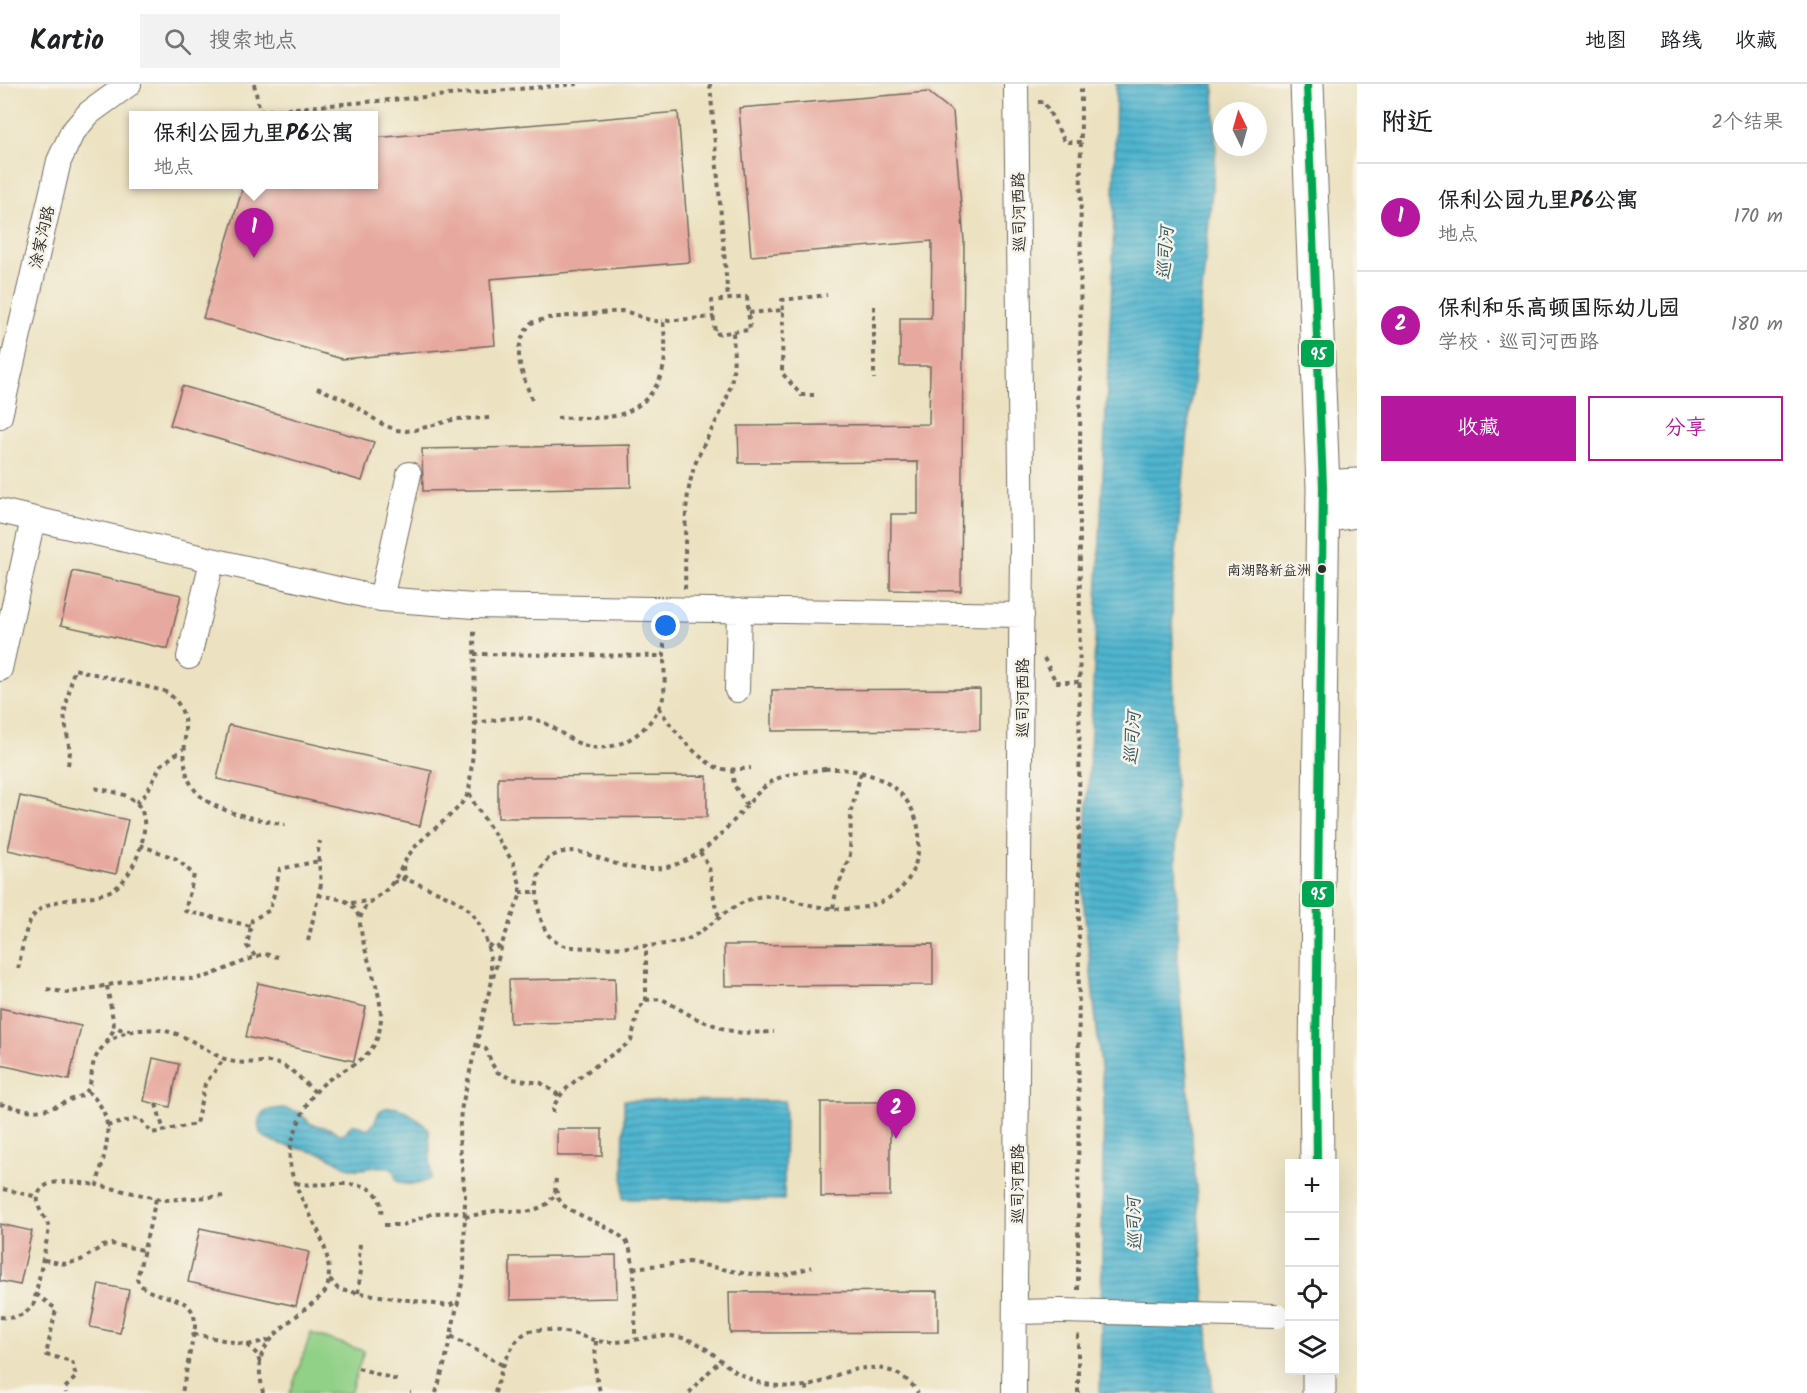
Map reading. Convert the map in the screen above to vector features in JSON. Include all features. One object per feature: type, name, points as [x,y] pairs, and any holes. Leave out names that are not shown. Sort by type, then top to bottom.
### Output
[{"type":"main road","points":[[1307,84],[1323,501],[1316,1055],[1317,1159]]},
{"type":"main road","points":[[1323,501],[1357,484]]},
{"type":"main road","points":[[1323,501],[1357,511]]},
{"type":"main road","points":[[1319,1375],[1319,1393]]},
{"type":"street","name":"涂家沟路","points":[[0,417],[59,161],[72,134],[89,113],[129,84]]},
{"type":"street","name":"巡司河西路","points":[[1014,1393],[1022,649],[1016,93]]},
{"type":"street","points":[[381,599],[409,474]]},
{"type":"street","points":[[0,512],[381,599],[474,606],[1022,615]]},
{"type":"street","points":[[0,669],[33,519]]},
{"type":"street","points":[[189,657],[212,561]]},
{"type":"street","points":[[737,690],[739,610]]},
{"type":"street","points":[[1016,1312],[1283,1316]]},
{"type":"path","points":[[254,84],[260,111],[578,84]]},
{"type":"path","points":[[710,84],[728,299]]},
{"type":"path","points":[[1078,1293],[1081,84]]},
{"type":"path","points":[[1016,93],[1044,102],[1065,142],[1081,142]]},
{"type":"path","points":[[814,395],[801,395],[782,373],[782,300],[827,296]]},
{"type":"path","points":[[747,297],[750,330],[715,334],[712,301],[728,299],[747,297]]},
{"type":"path","points":[[874,306],[874,379]]},
{"type":"path","points":[[749,313],[783,310]]},
{"type":"path","points":[[531,400],[518,357],[520,342],[531,323],[548,318],[622,311],[650,322],[714,317]]},
{"type":"path","points":[[556,418],[610,417],[628,412],[642,403],[655,389],[662,372],[665,354],[663,321]]},
{"type":"path","points":[[474,723],[516,718],[534,719],[554,728],[573,741],[600,748],[632,738],[648,724],[663,698],[664,656],[686,537],[689,486],[699,455],[729,394],[734,367],[733,332]]},
{"type":"path","points":[[317,388],[344,399],[382,424],[396,430],[416,430],[456,419],[493,418]]},
{"type":"path","points":[[436,1393],[464,1274],[465,1212],[459,1136],[464,1093],[490,987],[503,941],[517,908],[520,892],[518,873],[513,862],[475,805],[469,792],[474,723],[474,606]]},
{"type":"path","points":[[1022,649],[1040,649],[1056,682],[1080,682]]},
{"type":"path","points":[[474,654],[664,656]]},
{"type":"path","points":[[68,765],[70,747],[64,715],[74,669],[164,691],[177,703],[185,718],[184,765],[198,793],[208,801],[236,814],[285,825]]},
{"type":"path","points":[[658,707],[672,728],[697,753],[717,768],[751,768]]},
{"type":"path","points":[[136,803],[146,794],[161,765],[184,748]]},
{"type":"path","points":[[732,769],[734,785],[747,805]]},
{"type":"path","points":[[835,769],[861,773],[887,783],[907,800],[918,833],[917,859],[906,882],[896,894],[888,900],[864,908],[812,906],[780,896],[766,896],[744,901],[682,942],[660,946],[580,948],[558,944],[549,937],[538,910],[536,882],[540,869],[550,858],[568,851],[583,853],[626,867],[647,869],[671,866],[700,852],[719,838],[747,805],[765,786],[787,775],[835,769]]},
{"type":"path","points":[[833,908],[836,892],[850,855],[851,811],[861,773]]},
{"type":"path","points":[[18,969],[28,926],[35,914],[54,903],[100,894],[114,888],[128,874],[144,831],[144,816],[136,803],[126,796],[94,788]]},
{"type":"path","points":[[360,926],[362,911],[392,883],[416,846],[459,806],[469,792]]},
{"type":"path","points":[[308,941],[321,880],[318,847],[320,841]]},
{"type":"path","points":[[140,845],[177,859],[194,875],[185,911],[251,926]]},
{"type":"path","points":[[700,852],[709,867],[716,910],[720,917]]},
{"type":"path","points":[[255,956],[247,946],[252,920],[270,910],[280,869],[319,861]]},
{"type":"path","points":[[405,862],[403,872],[408,880]]},
{"type":"path","points":[[392,883],[402,879],[408,880],[463,905],[493,948],[503,941]]},
{"type":"path","points":[[520,892],[537,892]]},
{"type":"path","points":[[318,895],[350,903],[373,900]]},
{"type":"path","points":[[260,1365],[264,1350],[272,1339],[327,1290],[328,1276],[322,1236],[296,1183],[289,1162],[291,1145],[302,1112],[307,1101],[332,1077],[365,1057],[375,1043],[378,1034],[381,1017],[380,999],[366,956],[357,912],[350,903]]},
{"type":"path","points":[[486,940],[491,964],[490,987]]},
{"type":"path","points":[[646,946],[646,1001]]},
{"type":"path","points":[[47,988],[68,993],[149,977],[195,980],[255,956],[265,954],[278,957]]},
{"type":"path","points":[[0,1104],[39,1112],[62,1104],[87,1091],[94,1063],[113,1031],[114,1024],[107,986]]},
{"type":"path","points":[[552,1113],[554,1103],[570,1085],[632,1041],[639,1008],[646,1001],[662,999],[695,1018],[727,1030],[748,1033],[774,1032]]},
{"type":"path","points":[[114,1024],[120,1029],[133,1031]]},
{"type":"path","points":[[105,1045],[122,1033],[146,1029],[168,1031],[224,1059],[238,1063],[279,1063],[288,1067],[315,1092]]},
{"type":"path","points":[[476,1045],[486,1049],[497,1072],[512,1079],[541,1083],[560,1096]]},
{"type":"path","points":[[107,1126],[139,1118],[152,1133],[196,1124],[205,1084],[224,1059]]},
{"type":"path","points":[[87,1091],[100,1103],[104,1111],[108,1135],[97,1185]]},
{"type":"path","points":[[156,1104],[164,1131]]},
{"type":"path","points":[[556,1176],[558,1198],[563,1205],[627,1240],[632,1253],[635,1339]]},
{"type":"path","points":[[0,1317],[17,1317],[28,1312],[34,1303],[49,1229],[49,1222],[39,1207],[38,1197],[46,1185],[69,1181],[156,1199],[175,1200],[225,1196]]},
{"type":"path","points":[[296,1183],[314,1186],[349,1183],[366,1187],[378,1196],[381,1203],[381,1217]]},
{"type":"path","points":[[3,1189],[38,1197]]},
{"type":"path","points":[[465,1217],[500,1210],[526,1212],[534,1210],[552,1199],[556,1189]]},
{"type":"path","points":[[156,1199],[137,1274],[139,1283],[145,1289],[175,1298],[188,1306],[195,1317],[194,1334],[182,1393]]},
{"type":"path","points":[[384,1224],[404,1225],[434,1213],[465,1212]]},
{"type":"path","points":[[358,1293],[361,1270],[360,1243]]},
{"type":"path","points":[[44,1260],[66,1264],[112,1244],[143,1250]]},
{"type":"path","points":[[633,1268],[689,1262],[742,1274],[774,1276],[812,1267]]},
{"type":"path","points":[[328,1276],[338,1289]]},
{"type":"path","points":[[323,1294],[338,1289],[449,1306],[454,1309],[455,1316]]},
{"type":"path","points":[[36,1294],[56,1309],[46,1355],[72,1361],[76,1377],[65,1388],[66,1393]]},
{"type":"path","points":[[449,1306],[458,1301]]},
{"type":"path","points":[[1078,1328],[1078,1393]]},
{"type":"path","points":[[495,1393],[504,1366],[518,1340],[531,1331],[538,1330],[573,1334],[596,1341],[610,1342],[660,1335],[681,1337],[708,1349],[738,1374],[762,1384],[807,1386],[855,1369],[880,1368],[900,1374],[909,1380],[918,1393]]},
{"type":"path","points":[[194,1334],[251,1347],[257,1354],[260,1365],[263,1393]]},
{"type":"path","points":[[451,1336],[504,1366]]},
{"type":"path","points":[[247,1345],[272,1339]]},
{"type":"path","points":[[596,1341],[595,1365],[601,1393]]},
{"type":"path","points":[[689,1393],[720,1360]]},
{"type":"path","points":[[358,1368],[397,1380]]},
{"type":"path","points":[[807,1386],[807,1393]]},
{"type":"green space","points":[[311,1333],[364,1351],[350,1393],[290,1393]]},
{"type":"water","name":"巡司河","points":[[1116,84],[1214,84],[1213,156],[1216,156],[1172,593],[1178,969],[1213,1393],[1100,1393],[1104,1097],[1083,898],[1113,262]]},
{"type":"water","points":[[624,1100],[785,1101],[784,1200],[623,1199]]},
{"type":"water","points":[[283,1108],[299,1112],[311,1124],[332,1129],[339,1134],[345,1133],[352,1125],[368,1129],[374,1124],[379,1111],[387,1108],[407,1112],[429,1130],[431,1178],[418,1184],[405,1184],[396,1180],[394,1171],[390,1168],[380,1166],[350,1168],[325,1155],[290,1147],[266,1138],[260,1133],[260,1117],[267,1111]]},
{"type":"building","points":[[928,92],[953,112],[964,241],[961,591],[890,590],[891,514],[918,514],[918,462],[739,463],[738,426],[929,424],[930,366],[900,366],[900,318],[931,318],[932,241],[751,256],[739,108]]},
{"type":"building","points":[[678,112],[690,262],[490,279],[495,345],[342,359],[203,318],[242,189],[378,189],[378,138]]},
{"type":"building","points":[[182,386],[374,442],[362,481],[170,425]]},
{"type":"building","points":[[630,445],[631,487],[423,491],[422,449]]},
{"type":"building","points":[[73,571],[181,595],[168,649],[61,625]]},
{"type":"building","points":[[980,689],[980,730],[772,731],[772,690]]},
{"type":"building","points":[[229,725],[432,771],[420,826],[217,779]]},
{"type":"building","points":[[707,776],[707,817],[498,818],[498,777]]},
{"type":"building","points":[[20,796],[128,820],[116,874],[8,850]]},
{"type":"building","points":[[933,944],[933,985],[725,986],[724,945]]},
{"type":"building","points":[[615,978],[616,1022],[510,1023],[509,980]]},
{"type":"building","points":[[258,983],[366,1007],[354,1061],[246,1037]]},
{"type":"building","points":[[0,1008],[81,1026],[69,1080],[0,1065]]},
{"type":"building","points":[[153,1058],[179,1064],[170,1107],[144,1101]]},
{"type":"building","points":[[821,1102],[890,1102],[890,1196],[821,1197]]},
{"type":"building","points":[[557,1129],[602,1129],[602,1156],[557,1156]]},
{"type":"building","points":[[0,1224],[32,1231],[20,1285],[0,1281]]},
{"type":"building","points":[[200,1228],[309,1252],[296,1306],[188,1282]]},
{"type":"building","points":[[616,1255],[617,1298],[510,1300],[510,1257]]},
{"type":"building","points":[[99,1284],[129,1290],[120,1333],[90,1327]]},
{"type":"building","points":[[938,1291],[938,1332],[730,1333],[729,1292]]},
{"type":"transit line","name":"95","points":[[1307,84],[1323,487],[1316,1055],[1317,1159]]},
{"type":"place","name":"保利公园九里P6公寓","points":[[254,258]]},
{"type":"place","name":"南湖路新益洲","points":[[1322,569]]},
{"type":"place","name":"保利和乐高顿国际幼儿园","points":[[896,1139]]}]
